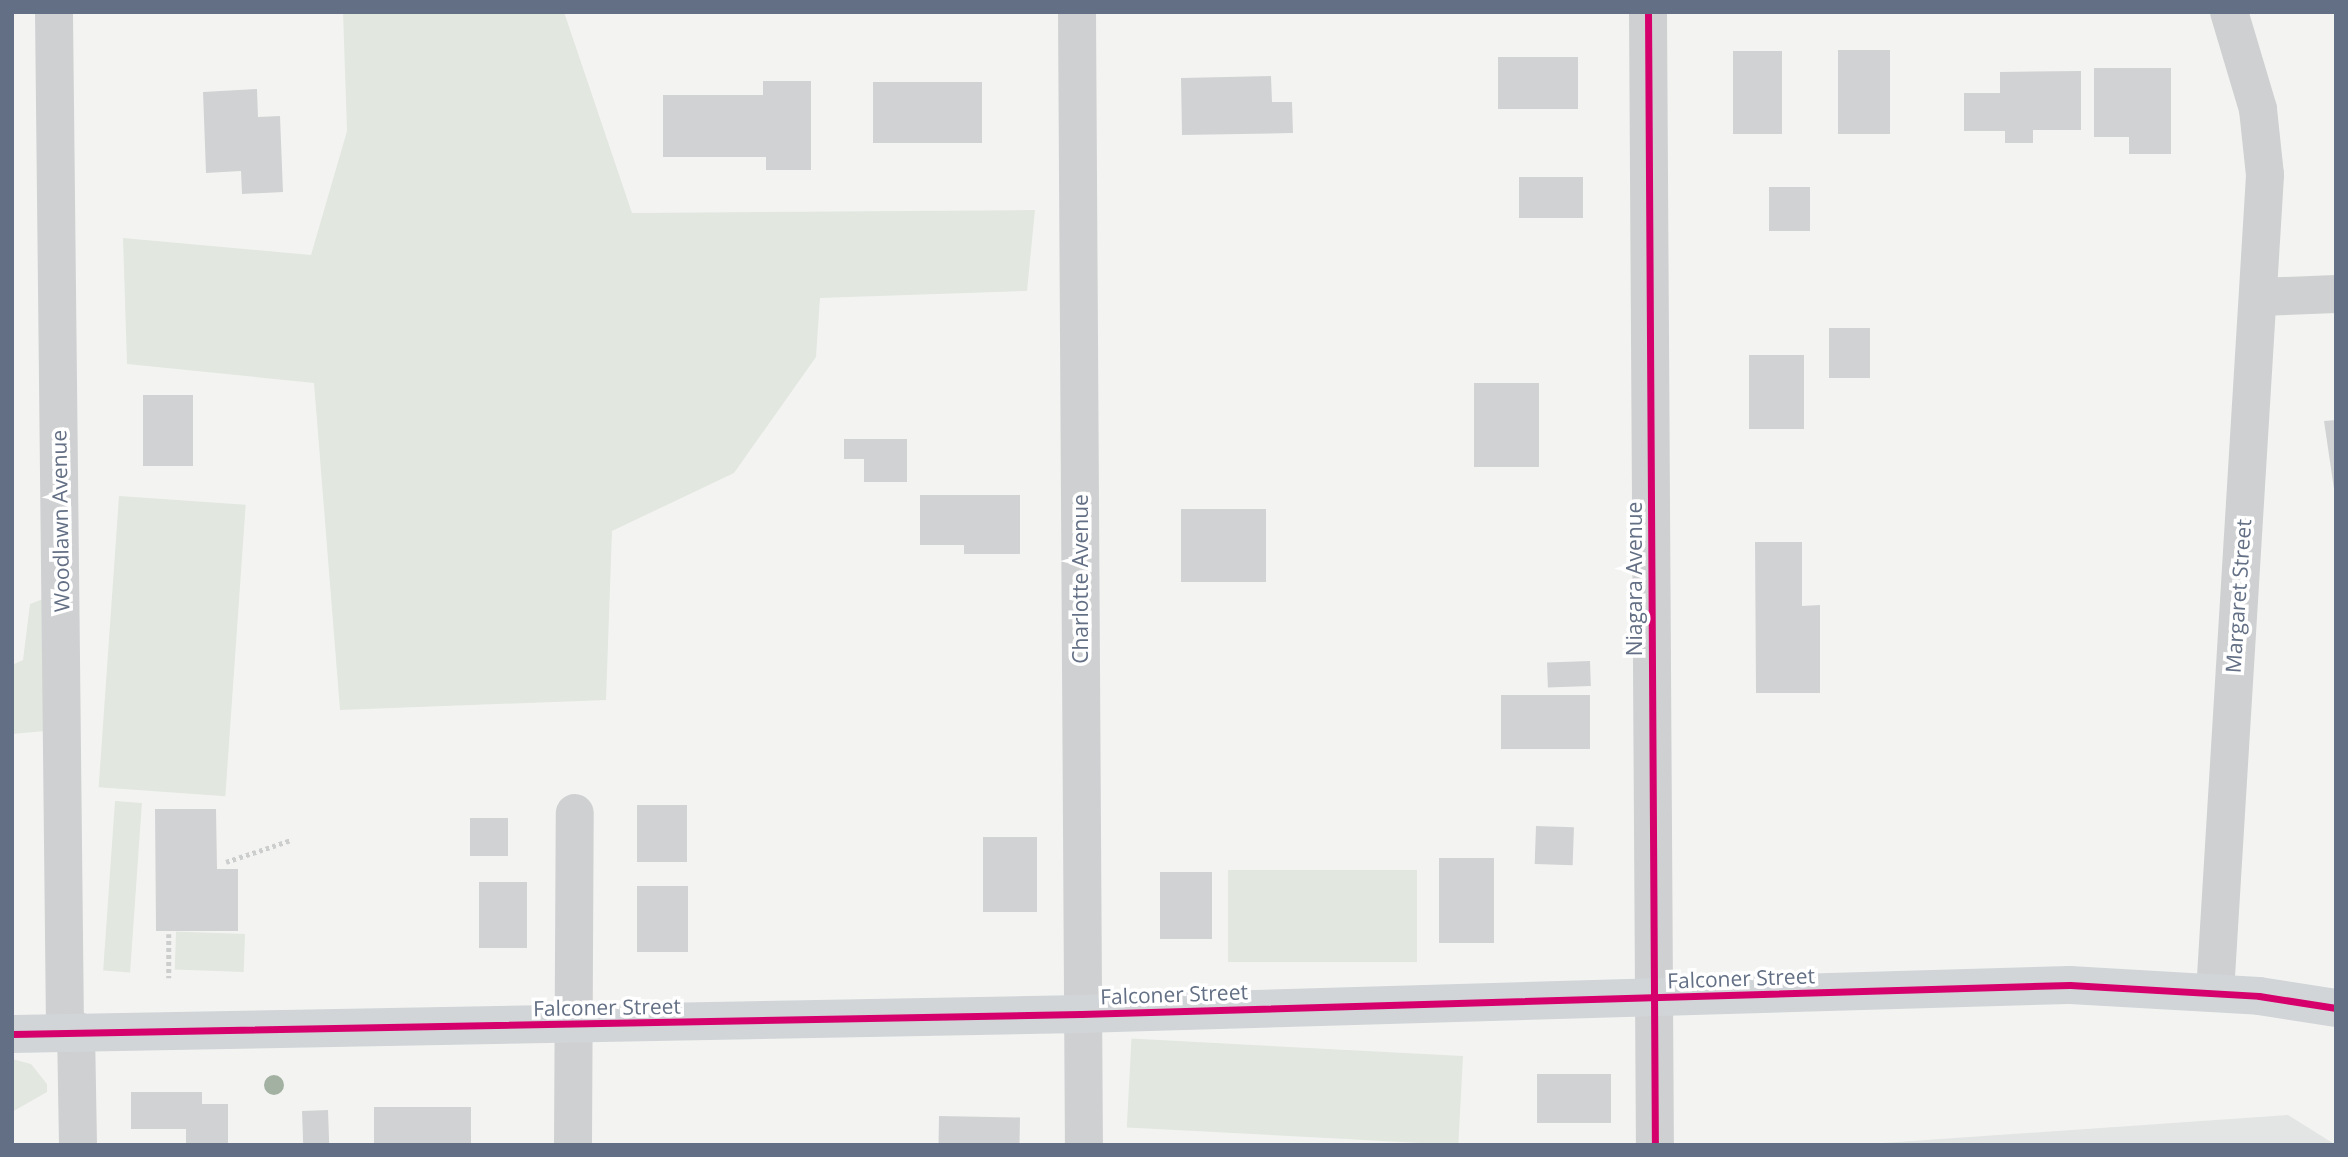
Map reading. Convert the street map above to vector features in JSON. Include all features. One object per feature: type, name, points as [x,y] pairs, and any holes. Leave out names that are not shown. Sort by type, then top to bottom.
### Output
[{"type":"street","name":"Woodlawn Avenue","points":[[54,12],[70,1030],[78,1145]]},
{"type":"street","name":"Charlotte Avenue","points":[[1077,12],[1081,1014],[1084,1145]]},
{"type":"street","name":"Niagara Avenue","points":[[1648,12],[1655,1145]]},
{"type":"street","name":"Margaret Street","points":[[2215,993],[2264,198],[2258,109],[2229,12]]},
{"type":"street","points":[[2260,297],[2336,294]]},
{"type":"street","points":[[573,1145],[575,813]]},
{"type":"street","name":"Falconer Street","points":[[12,1034],[70,1030],[573,1025],[1081,1014],[2070,985],[2215,993],[2336,1008]]},
{"type":"path","points":[[226,862],[291,840]]},
{"type":"path","points":[[169,934],[169,978]]},
{"type":"shaded area","points":[[343,12],[564,12],[632,213],[1035,210],[1027,291],[820,298],[816,357],[734,473],[612,531],[606,700],[340,710],[314,383],[127,364],[123,238],[311,255],[347,131]]},
{"type":"shaded area","points":[[119,496],[246,505],[225,796],[99,787]]},
{"type":"shaded area","points":[[43,599],[45,731],[12,734],[12,665],[23,660],[30,604]]},
{"type":"shaded area","points":[[115,801],[142,803],[130,972],[103,971]]},
{"type":"shaded area","points":[[1228,870],[1417,870],[1417,962],[1228,962]]},
{"type":"shaded area","points":[[176,932],[245,934],[244,972],[175,970]]},
{"type":"shaded area","points":[[1131,1039],[1463,1056],[1458,1145],[1127,1128]]},
{"type":"shaded area","points":[[12,1059],[31,1064],[47,1084],[47,1092],[12,1112]]},
{"type":"shaded area","points":[[2288,1115],[2336,1145],[1854,1145]]},
{"type":"building","points":[[1838,50],[1890,50],[1890,134],[1838,134]]},
{"type":"building","points":[[1733,51],[1782,51],[1782,134],[1733,134]]},
{"type":"building","points":[[1498,57],[1578,57],[1578,109],[1498,109]]},
{"type":"building","points":[[2094,68],[2171,68],[2171,154],[2129,154],[2129,137],[2094,137]]},
{"type":"building","points":[[2081,71],[2081,130],[2033,130],[2033,143],[2005,143],[2005,131],[1964,131],[1964,93],[2000,93],[2000,72]]},
{"type":"building","points":[[1271,76],[1272,102],[1292,102],[1293,133],[1182,135],[1181,78]]},
{"type":"building","points":[[763,81],[811,81],[811,170],[766,170],[766,157],[663,157],[663,95],[763,95]]},
{"type":"building","points":[[873,82],[982,82],[982,143],[873,143]]},
{"type":"building","points":[[257,89],[258,117],[280,116],[283,192],[242,194],[241,171],[206,173],[203,92]]},
{"type":"building","points":[[1519,177],[1583,177],[1583,218],[1519,218]]},
{"type":"building","points":[[1769,187],[1810,187],[1810,231],[1769,231]]},
{"type":"building","points":[[1829,328],[1870,328],[1870,378],[1829,378]]},
{"type":"building","points":[[1749,355],[1804,355],[1804,429],[1749,429]]},
{"type":"building","points":[[1474,383],[1539,383],[1539,467],[1474,467]]},
{"type":"building","points":[[143,395],[193,395],[193,466],[143,466]]},
{"type":"building","points":[[2336,420],[2336,489],[2334,489],[2324,421]]},
{"type":"building","points":[[844,439],[907,439],[907,482],[864,482],[864,459],[844,459]]},
{"type":"building","points":[[920,495],[1020,495],[1020,554],[964,554],[964,545],[920,545]]},
{"type":"building","points":[[1181,509],[1266,509],[1266,582],[1181,582]]},
{"type":"building","points":[[1755,542],[1802,542],[1802,606],[1820,605],[1820,693],[1756,693]]},
{"type":"building","points":[[1590,661],[1591,686],[1548,687],[1547,663]]},
{"type":"building","points":[[1501,695],[1590,695],[1590,749],[1501,749]]},
{"type":"building","points":[[637,805],[687,805],[687,862],[637,862]]},
{"type":"building","points":[[155,809],[216,809],[217,869],[238,869],[238,931],[156,931]]},
{"type":"building","points":[[470,818],[508,818],[508,856],[470,856]]},
{"type":"building","points":[[1536,826],[1574,827],[1573,865],[1535,864]]},
{"type":"building","points":[[983,837],[1037,837],[1037,912],[983,912]]},
{"type":"building","points":[[1439,858],[1494,858],[1494,943],[1439,943]]},
{"type":"building","points":[[1160,872],[1212,872],[1212,939],[1160,939]]},
{"type":"building","points":[[479,882],[527,882],[527,948],[479,948]]},
{"type":"building","points":[[637,886],[688,886],[688,952],[637,952]]},
{"type":"building","points":[[1537,1074],[1611,1074],[1611,1123],[1537,1123]]},
{"type":"building","points":[[131,1092],[202,1092],[202,1104],[228,1104],[228,1145],[186,1145],[186,1129],[131,1129]]},
{"type":"building","points":[[374,1107],[471,1107],[471,1145],[374,1145]]},
{"type":"building","points":[[328,1110],[329,1145],[303,1145],[302,1111]]},
{"type":"building","points":[[939,1116],[1020,1117],[1020,1145],[938,1145]]},
{"type":"cycle path","points":[[1648,12],[1655,1145]]},
{"type":"cycle path","points":[[12,1034],[1081,1014],[2070,985],[2259,996],[2336,1008]]}]
